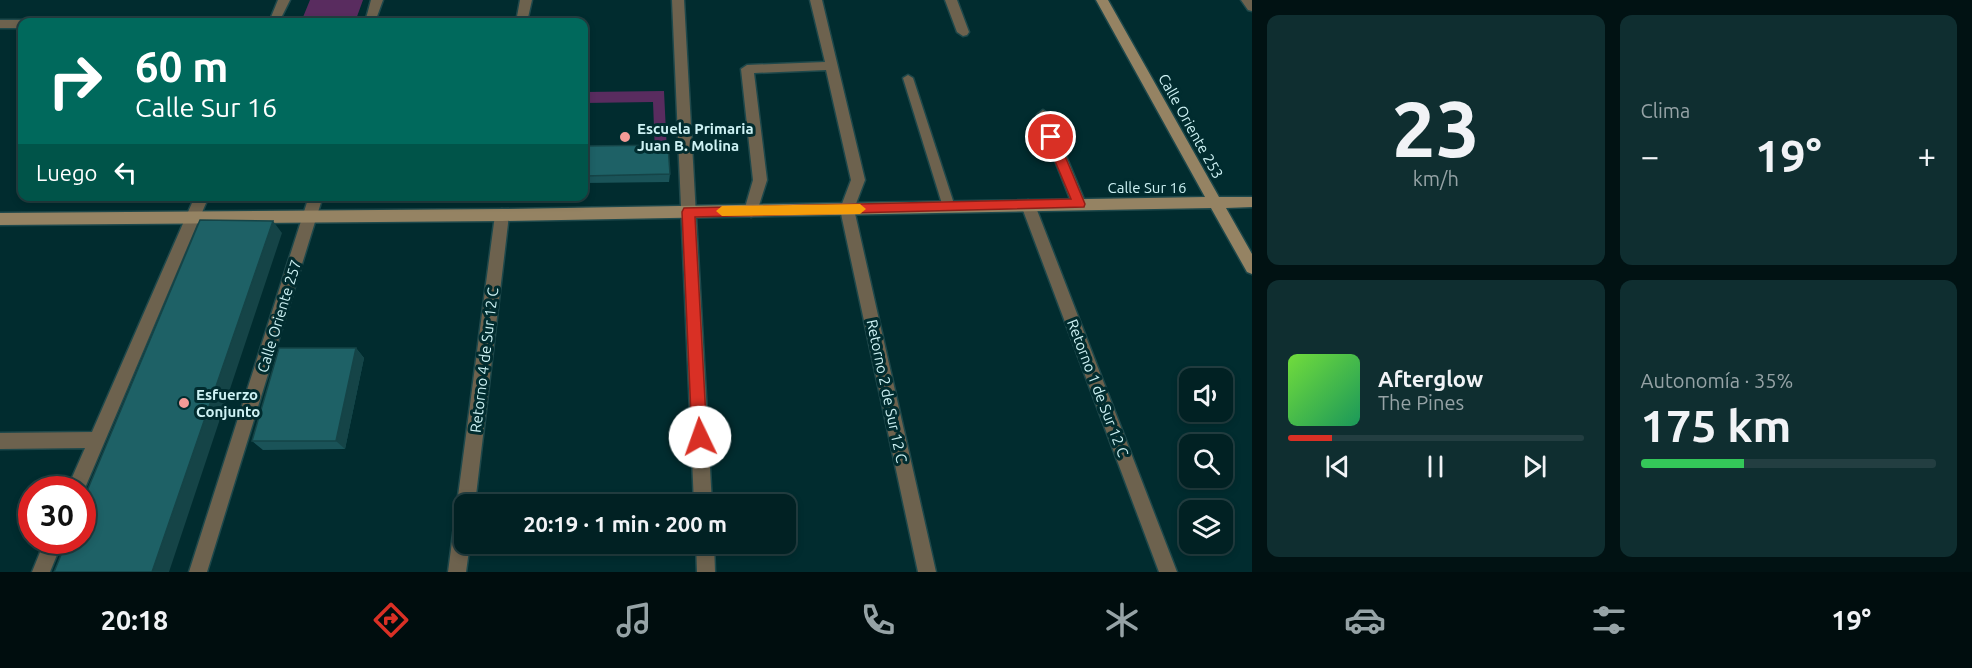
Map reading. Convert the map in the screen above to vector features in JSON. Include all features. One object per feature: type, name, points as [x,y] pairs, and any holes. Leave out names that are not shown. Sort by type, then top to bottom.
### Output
[{"type":"street","points":[[276,18],[284,0]]},
{"type":"street","points":[[371,18],[377,0]]},
{"type":"street","points":[[523,18],[526,0]]},
{"type":"street","points":[[678,0],[703,494]]},
{"type":"street","points":[[816,0],[858,180],[848,209]]},
{"type":"street","points":[[951,0],[963,32]]},
{"type":"street","name":"Calle Oriente 253","points":[[1102,0],[1252,268]]},
{"type":"street","points":[[1247,0],[1252,7]]},
{"type":"street","points":[[0,24],[18,24]]},
{"type":"street","points":[[751,211],[760,180],[747,69],[831,66]]},
{"type":"street","points":[[1043,115],[1079,204]]},
{"type":"street","points":[[82,476],[200,201]]},
{"type":"street","name":"Calle Oriente 257","points":[[198,572],[315,201]]},
{"type":"street","name":"Calle Sur 16","points":[[0,219],[502,215],[1252,202]]},
{"type":"street","name":"Retorno 1 de Sur 12 C","points":[[1028,205],[1168,572]]},
{"type":"street","name":"Retorno 2 de Sur 12 C","points":[[848,209],[927,572]]},
{"type":"street","name":"Retorno 4 de Sur 12 C","points":[[467,494],[502,215]]},
{"type":"street","points":[[0,441],[97,440]]},
{"type":"street","points":[[41,572],[48,554]]},
{"type":"street","name":"Retorno 4 de Sur 12 C","points":[[457,572],[459,554]]},
{"type":"street","points":[[705,554],[706,572]]},
{"type":"lane","points":[[908,78],[949,207]]},
{"type":"shaded area","points":[[310,0],[363,0],[356,18],[303,18]]},
{"type":"shaded area","points":[[664,91],[667,153],[655,153],[653,102],[588,103],[588,92]]},
{"type":"building","points":[[668,145],[670,174],[588,176],[588,146]]},
{"type":"building","name":"Esfuerzo Conjunto","points":[[200,220],[273,221],[152,572],[54,572],[61,554],[96,554],[96,476],[93,476]]},
{"type":"building","points":[[279,348],[356,348],[336,441],[252,441]]},
{"type":"slow traffic","points":[[722,211],[860,209]]},
{"type":"place","name":"Escuela Primaria Juan B. Molina","points":[[625,137]]},
{"type":"place","name":"Esfuerzo Conjunto","points":[[184,403]]},
{"type":"route","points":[[700,437],[689,212],[1079,204],[1051,137]]}]
